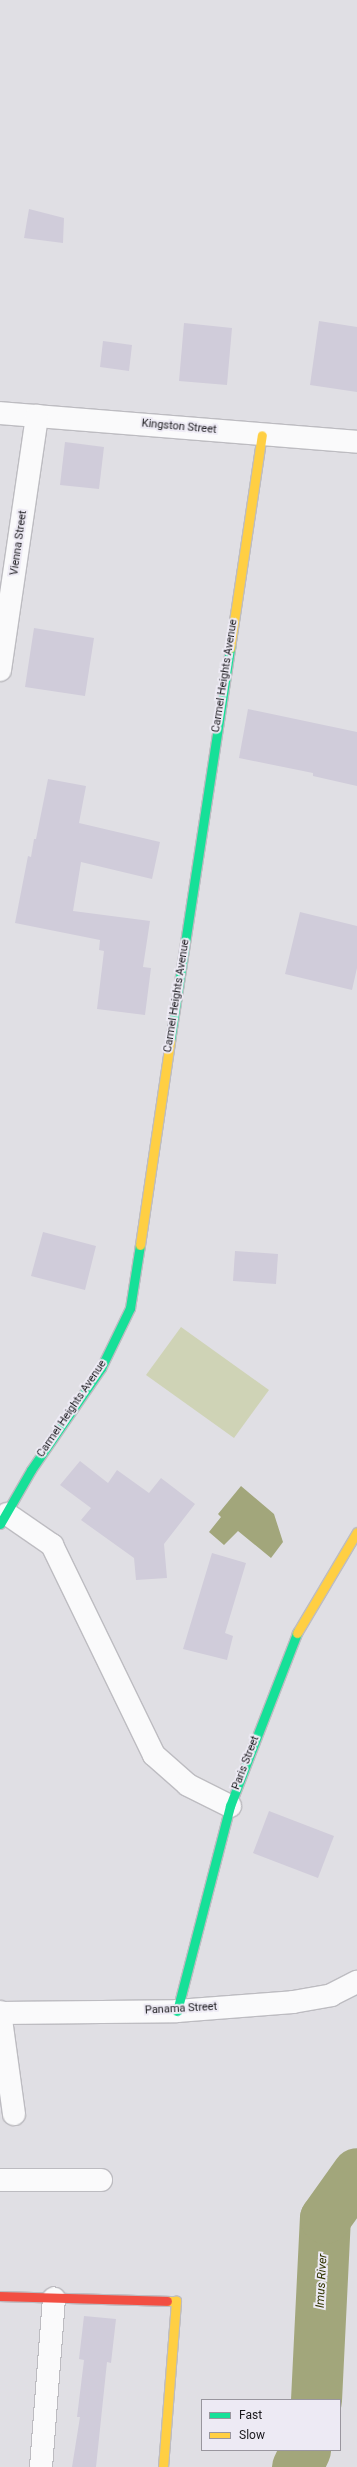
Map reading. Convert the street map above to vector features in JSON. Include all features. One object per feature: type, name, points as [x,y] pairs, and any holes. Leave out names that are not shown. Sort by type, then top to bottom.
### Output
[{"type":"street","name":"Kingston Street","points":[[0,413],[357,442]]},
{"type":"street","name":"Vienna Street","points":[[0,670],[37,416]]},
{"type":"street","name":"Carmel Heights Avenue","points":[[3,1519],[30,1470],[101,1368],[130,1308],[262,434]]},
{"type":"street","points":[[3,1519],[52,1545],[154,1755],[188,1785],[230,1806]]},
{"type":"street","name":"Paris Street","points":[[177,2011],[230,1806],[295,1637],[335,1566],[357,1532]]},
{"type":"street","name":"Panama Street","points":[[0,2013],[177,2011],[293,2002],[331,1995],[357,1982]]},
{"type":"street","points":[[0,2013],[14,2114]]},
{"type":"street","points":[[0,2180],[100,2180]]},
{"type":"street","points":[[0,2296],[54,2300],[176,2301],[163,2467]]},
{"type":"street","points":[[41,2467],[54,2300]]},
{"type":"shaded area","points":[[181,1327],[269,1390],[234,1438],[146,1375]]},
{"type":"shaded area","points":[[241,1486],[274,1514],[283,1542],[271,1558],[238,1531],[224,1545],[209,1532],[221,1517],[218,1514]]},
{"type":"building","points":[[29,209],[64,218],[63,243],[24,238]]},
{"type":"building","points":[[319,321],[357,327],[357,392],[310,385]]},
{"type":"building","points":[[184,323],[232,328],[227,385],[179,381]]},
{"type":"building","points":[[103,341],[132,345],[129,371],[100,367]]},
{"type":"building","points":[[65,442],[104,447],[99,489],[60,485]]},
{"type":"building","points":[[34,628],[94,638],[85,696],[25,687]]},
{"type":"building","points":[[248,709],[357,732],[357,786],[313,776],[313,773],[239,758]]},
{"type":"building","points":[[48,779],[86,786],[79,823],[160,842],[152,879],[81,862],[73,911],[150,921],[143,967],[151,968],[145,1015],[97,1009],[104,951],[99,950],[100,940],[15,923],[28,856],[31,857],[34,839],[36,839]]},
{"type":"building","points":[[300,912],[357,926],[357,968],[352,990],[285,974]]},
{"type":"building","points":[[43,1232],[96,1246],[85,1290],[31,1276]]},
{"type":"building","points":[[235,1251],[278,1254],[276,1284],[233,1281]]},
{"type":"building","points":[[80,1461],[108,1483],[117,1470],[149,1493],[161,1478],[195,1504],[164,1544],[167,1578],[136,1580],[134,1558],[81,1520],[91,1508],[60,1485]]},
{"type":"building","points":[[212,1553],[246,1563],[225,1633],[233,1636],[227,1660],[183,1649]]},
{"type":"building","points":[[269,1811],[334,1836],[318,1878],[253,1853]]},
{"type":"building","points":[[84,2316],[116,2319],[111,2363],[107,2362],[96,2467],[72,2467],[80,2417],[77,2417],[84,2360],[79,2359]]},
{"type":"waterway","name":"Imus River","points":[[316,2399],[325,2218],[357,2173]]},
{"type":"waterway","name":"Imus River","points":[[297,2467],[305,2451]]},
{"type":"traffic: fast","points":[[170,1041],[230,648]]},
{"type":"traffic: fast","points":[[0,1524],[31,1470],[101,1368],[130,1308],[140,1245]]},
{"type":"traffic: fast","points":[[177,2011],[230,1806],[297,1633]]},
{"type":"traffic: slow","points":[[230,648],[262,435]]},
{"type":"traffic: slow","points":[[140,1245],[170,1041]]},
{"type":"traffic: slow","points":[[297,1633],[357,1532]]},
{"type":"traffic: slow","points":[[163,2467],[176,2301],[167,2301]]},
{"type":"traffic: jam","points":[[0,2296],[167,2301]]}]
